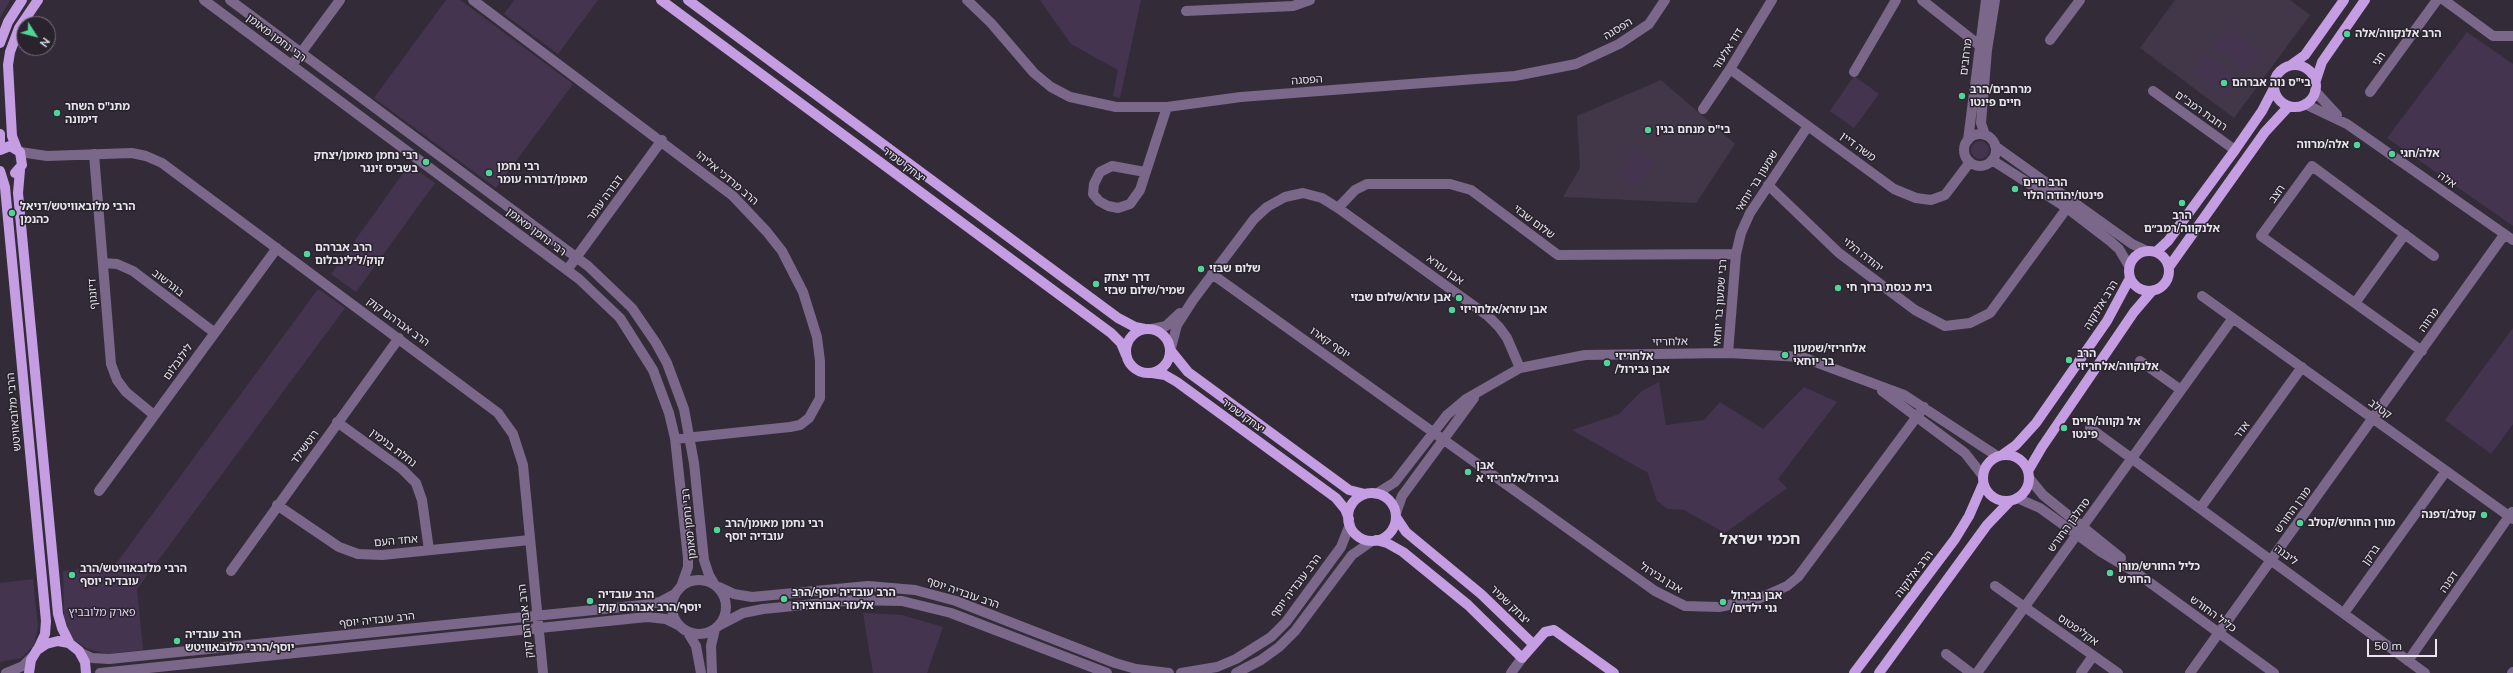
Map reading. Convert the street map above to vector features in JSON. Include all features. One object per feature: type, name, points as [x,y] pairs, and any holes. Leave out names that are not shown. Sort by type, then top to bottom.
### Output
[{"type":"main road","points":[[0,43],[8,22],[22,0]]},
{"type":"main road","points":[[38,0],[19,28],[10,52],[8,65],[12,136],[23,158],[18,193],[58,614],[62,628],[70,644],[81,653],[85,662],[86,673]]},
{"type":"main road","name":"יצחק שמיר","points":[[661,0],[1111,333],[1119,341],[1126,355]]},
{"type":"main road","name":"יצחק שמיר","points":[[688,0],[1118,318],[1135,327],[1148,329]]},
{"type":"main road","points":[[2152,291],[2137,287],[2130,278],[2129,266],[2134,257],[2152,251],[2168,241],[2262,111],[2274,88],[2278,73],[2305,55],[2344,0]]},
{"type":"main road","points":[[2274,88],[2278,99],[2289,106],[2305,104],[2315,87],[2322,62],[2365,0]]},
{"type":"main road","points":[[2291,65],[2307,69],[2315,87]]},
{"type":"main road","points":[[1879,673],[1987,525],[2027,488],[2034,458],[2072,402],[2134,312],[2152,291],[2166,282],[2169,267],[2173,258],[2265,132],[2289,106]]},
{"type":"main road","points":[[0,134],[0,145]]},
{"type":"main road","points":[[0,150],[8,146],[19,150]]},
{"type":"main road","points":[[0,171],[11,174],[21,168]]},
{"type":"main road","name":"הרבי מלובאוויטש","points":[[0,171],[5,190],[46,621],[44,637],[35,653],[30,673]]},
{"type":"main road","points":[[2152,251],[2164,258],[2169,267]]},
{"type":"main road","name":"הרב אלנקוה","points":[[1999,456],[2016,445],[2036,423],[2107,321],[2130,278]]},
{"type":"main road","points":[[1148,329],[1164,335],[1171,349],[1167,364],[1152,373],[1135,369],[1126,355],[1130,338],[1138,331],[1148,329]]},
{"type":"main road","name":"יצחק שמיר","points":[[1171,349],[1188,372],[1349,490],[1365,494]]},
{"type":"main road","name":"יצחק שמיר","points":[[1152,373],[1165,375],[1175,380],[1336,498],[1344,507],[1349,522]]},
{"type":"main road","points":[[2014,500],[1994,498],[1987,492],[1983,480],[1988,464],[1999,456],[2018,458],[2029,475]]},
{"type":"main road","name":"הרב אלנקוה","points":[[1854,673],[1955,539],[1969,516],[1983,480]]},
{"type":"main road","points":[[1374,541],[1389,534],[1396,515],[1389,500],[1376,494],[1365,494],[1353,503],[1349,522],[1358,536],[1374,541],[1387,543],[1403,552],[1468,605],[1522,658],[1545,632],[1554,630],[1614,673]]},
{"type":"main road","name":"יצחק שמיר","points":[[1396,515],[1404,529],[1481,594],[1533,644]]},
{"type":"main road","points":[[35,653],[53,641],[70,644]]},
{"type":"street","name":"רבי נחמן מאומן","points":[[204,0],[567,270],[607,304],[639,345],[662,391],[675,439],[688,558],[688,567],[678,591]]},
{"type":"street","name":"רבי נחמן מאומן","points":[[230,0],[576,257],[618,293],[656,343],[676,385],[690,437],[704,560],[709,575],[717,586]]},
{"type":"street","points":[[292,65],[340,0]]},
{"type":"street","name":"הרב מרדכי אליהו","points":[[473,0],[662,140],[733,196],[768,232],[782,251],[803,292],[815,330],[820,361],[821,392],[818,404],[813,414],[800,425],[675,439]]},
{"type":"street","name":"הפסגה","points":[[967,0],[991,23],[1034,73],[1051,88],[1070,98],[1116,107],[1167,107],[1241,97],[1515,76],[1576,64],[1619,44],[1649,24],[1665,0]]},
{"type":"street","points":[[1186,11],[1293,6],[1310,0]]},
{"type":"street","name":"דוד אלעזר","points":[[1703,109],[1730,69],[1772,0]]},
{"type":"street","points":[[1854,72],[1896,0]]},
{"type":"street","points":[[1922,0],[1979,45]]},
{"type":"street","name":"מרחבים","points":[[1968,140],[1972,123],[1979,45],[1986,0]]},
{"type":"street","name":"מרחבים","points":[[1985,134],[1980,123],[1987,50],[1995,0]]},
{"type":"street","name":"חגי","points":[[2370,92],[2437,0]]},
{"type":"street","points":[[2444,0],[2493,36],[2513,36]]},
{"type":"street","points":[[2050,40],[2077,1]]},
{"type":"street","name":"משה דיין","points":[[1730,69],[1894,189],[1916,198],[1931,200],[1945,195],[1970,162]]},
{"type":"street","name":"אלה","points":[[2315,87],[2347,124]]},
{"type":"street","name":"רחבת רמב\"ם","points":[[2153,91],[2235,150]]},
{"type":"street","name":"אלה","points":[[2305,104],[2347,124],[2509,238]]},
{"type":"street","points":[[1145,172],[1112,166],[1100,172],[1094,184],[1093,194],[1099,201],[1108,206],[1118,208],[1130,204],[1140,190],[1167,107]]},
{"type":"street","name":"שמעון בר יוחאי","points":[[1736,254],[1741,233],[1768,185],[1808,126]]},
{"type":"street","points":[[1995,146],[1992,160],[1984,165],[1970,162],[1964,149],[1968,140],[1976,134],[1985,134],[1992,139],[1995,146],[2132,244],[2152,251]]},
{"type":"street","name":"דבורה עומר","points":[[567,270],[662,140]]},
{"type":"street","name":"הרב אברהם קוק","points":[[19,150],[47,156],[132,153],[157,160],[492,407],[509,427],[521,457],[543,673]]},
{"type":"street","name":"דיזנגוף","points":[[94,154],[109,354],[114,372],[126,392],[154,415]]},
{"type":"street","name":"הרב אברהם קוק","points":[[21,168],[47,156]]},
{"type":"street","points":[[1992,160],[2067,208],[2115,245],[2129,266]]},
{"type":"street","name":"חצב","points":[[2422,351],[2261,236],[2312,166],[2434,256]]},
{"type":"street","name":"שלום שבזי","points":[[1338,208],[1355,190],[1366,184],[1450,184],[1471,190],[1558,255],[1736,254]]},
{"type":"street","name":"יהודה הלוי","points":[[1768,185],[1839,253],[1915,310],[1945,326],[1970,323],[1990,313],[2067,208]]},
{"type":"street","points":[[1171,349],[1177,325],[1193,300],[1254,219],[1267,206],[1285,197],[1303,193],[1322,198],[1338,208]]},
{"type":"street","name":"אבן עזרא","points":[[1338,208],[1488,316],[1499,327],[1506,338],[1520,368]]},
{"type":"street","points":[[2355,303],[2405,234]]},
{"type":"street","name":"מרווה","points":[[2373,418],[2422,351],[2509,238]]},
{"type":"street","name":"לילנבלום","points":[[99,491],[277,248]]},
{"type":"street","name":"רבי שמעון בר יוחאי","points":[[1728,353],[1736,254]]},
{"type":"street","name":"בוגרשוב","points":[[102,263],[117,264],[133,271],[214,333]]},
{"type":"street","name":"יוסף קארו","points":[[1212,274],[1443,438]]},
{"type":"street","points":[[2202,296],[2233,318]]},
{"type":"street","points":[[1148,329],[1166,326],[1193,300]]},
{"type":"street","name":"קטלב","points":[[2233,318],[2446,471],[2512,516]]},
{"type":"street","name":"סחלבן החורש","points":[[1977,673],[2233,318]]},
{"type":"street","name":"רוטשילד","points":[[231,571],[277,505],[399,338]]},
{"type":"street","name":"אלחריזי","points":[[1376,494],[1395,482],[1434,431],[1457,406],[1520,368],[1585,355],[1728,353],[1802,358],[1904,395],[1999,456]]},
{"type":"street","points":[[2140,361],[2181,390]]},
{"type":"street","name":"אדר","points":[[2201,507],[2302,367]]},
{"type":"street","name":"אלחריזי","points":[[1863,380],[1917,416],[1965,453],[1983,480]]},
{"type":"street","name":"אלחריזי","points":[[1396,515],[1402,496],[1443,438],[1480,391]]},
{"type":"street","name":"אבן גבירול","points":[[1443,438],[1655,591],[1685,606],[1707,608],[1758,599],[1787,586],[1798,577],[1924,407]]},
{"type":"street","name":"מורן החורש","points":[[2190,673],[2373,418]]},
{"type":"street","name":"נחלת בנימין","points":[[337,422],[402,468],[413,479],[422,500],[429,550]]},
{"type":"street","points":[[2090,428],[2132,458]]},
{"type":"street","name":"ליבנה","points":[[2132,458],[2201,507],[2425,673]]},
{"type":"street","name":"ברקן","points":[[2344,613],[2446,471]]},
{"type":"street","name":"כליל החורש","points":[[2029,475],[2039,491],[2080,531]]},
{"type":"street","name":"כליל החורש","points":[[2014,500],[2036,505],[2080,531],[2274,673]]},
{"type":"street","name":"אחד העם","points":[[277,505],[334,544],[353,553],[376,555],[530,540]]},
{"type":"street","name":"דפנה","points":[[2408,661],[2512,516]]},
{"type":"street","name":"הרב עובדיה יוסף","points":[[1181,673],[1217,667],[1236,659],[1271,637],[1286,622],[1341,547],[1349,522]]},
{"type":"street","points":[[1236,673],[1261,660],[1290,636],[1349,559],[1374,541]]},
{"type":"street","points":[[701,673],[696,646],[672,609],[678,591],[698,580],[717,586],[726,605],[725,616],[717,627],[711,646],[712,673]]},
{"type":"street","name":"הרב עובדיה יוסף","points":[[717,586],[734,594],[752,597],[868,586],[915,590],[960,602],[1115,663],[1136,669],[1168,673]]},
{"type":"street","points":[[1995,586],[2024,607]]},
{"type":"street","name":"הרב עובדיה יוסף","points":[[81,653],[92,658],[106,659],[648,605],[666,600],[678,591]]},
{"type":"street","name":"הרב עובדיה יוסף","points":[[717,627],[739,615],[763,609],[862,599],[902,601],[952,613],[1107,673]]},
{"type":"street","name":"אקליפטוס","points":[[2024,607],[2118,673]]},
{"type":"street","points":[[100,673],[651,617],[666,619],[684,628],[702,634],[717,627]]},
{"type":"street","points":[[6,673],[23,666],[35,653]]},
{"type":"street","points":[[1946,654],[1971,673]]},
{"type":"street","points":[[2081,673],[2094,656]]},
{"type":"street","points":[[1512,673],[1522,658]]},
{"type":"shaded area","name":"בי\"ס נוה אברהם","points":[[2175,0],[2290,0],[2310,15],[2234,118],[2140,48]]},
{"type":"shaded area","name":"בי\"ס מנחם בגין","points":[[1661,80],[1735,144],[1696,203],[1563,197],[1580,168],[1577,116]]},
{"type":"green space","points":[[0,0],[10,0],[0,18]]},
{"type":"green space","points":[[446,0],[460,0],[573,84],[496,188],[374,98]]},
{"type":"green space","points":[[514,0],[598,0],[558,54],[504,14]]},
{"type":"green space","points":[[1040,0],[1141,0],[1120,98],[1113,96],[1118,70],[1071,44]]},
{"type":"green space","points":[[2228,28],[2260,52],[2246,71],[2214,47]]},
{"type":"green space","points":[[2467,32],[2513,64],[2513,226],[2387,138]]},
{"type":"green space","points":[[2208,55],[2240,79],[2226,97],[2194,73]]},
{"type":"green space","points":[[1854,76],[1879,94],[1854,128],[1830,111]]},
{"type":"green space","points":[[1980,141],[1986,144],[1989,150],[1986,156],[1980,159],[1974,156],[1971,150],[1974,144]]},
{"type":"green space","points":[[1636,149],[1655,163],[1637,186],[1619,171]]},
{"type":"green space","points":[[409,165],[435,183],[356,292],[331,274]]},
{"type":"green space","name":"פארק מלובביץ","points":[[318,289],[345,308],[137,589],[143,650],[106,654],[86,648],[73,639],[64,621],[63,571],[115,565]]},
{"type":"green space","points":[[2513,328],[2513,424],[2491,454],[2445,420]]},
{"type":"green space","points":[[1659,382],[1666,425],[1704,420],[1720,402],[1763,429],[1804,387],[1837,402],[1778,479],[1787,488],[1725,533],[1684,510],[1668,509],[1657,501],[1648,473],[1572,430],[1619,414],[1642,391]]},
{"type":"green space","points":[[33,579],[38,627],[34,645],[21,658],[0,662],[0,583]]},
{"type":"green space","points":[[863,613],[902,615],[943,627],[927,673],[873,673]]},
{"type":"place","name":"הרב אלנקווה/אלה","points":[[2347,34]]},
{"type":"place","name":"בי\"ס נוה אברהם","points":[[2224,83]]},
{"type":"place","name":"מרחבים/הרב חיים פינטו","points":[[1962,96]]},
{"type":"place","name":"מתנ\"ס השחר דימונה","points":[[57,113]]},
{"type":"place","name":"בי\"ס מנחם בגין","points":[[1648,130]]},
{"type":"place","name":"אלה/מרווה","points":[[2357,145]]},
{"type":"place","name":"אלה/חגי","points":[[2392,154]]},
{"type":"place","name":"רבי נחמן מאומן/יצחק בשביס זינגר","points":[[426,162]]},
{"type":"place","name":"רבי נחמן מאומן/דבורה עומר","points":[[489,173]]},
{"type":"place","name":"הרב חיים פינטו/יהודה הלוי","points":[[2015,189]]},
{"type":"place","name":"הרב אלנקווה/רמב״ם","points":[[2182,203]]},
{"type":"place","name":"הרבי מלובאוויטש/דניאל כהנמן","points":[[12,213]]},
{"type":"place","name":"הרב אברהם קוק/לילינבלום","points":[[307,254]]},
{"type":"place","name":"שלום שבזי","points":[[1201,269]]},
{"type":"place","name":"דרך יצחק שמיר/שלום שבזי","points":[[1096,284]]},
{"type":"place","name":"בית כנסת ברוך חי","points":[[1838,288]]},
{"type":"place","name":"אבן עזרא/שלום שבזי","points":[[1459,298]]},
{"type":"place","name":"אבן עזרא/אלחריזי","points":[[1452,310]]},
{"type":"place","name":"אלחריזי/שמעון בר יוחאי","points":[[1785,355]]},
{"type":"place","name":"הרב אלנקווה/אלחריזי","points":[[2069,360]]},
{"type":"place","name":"אלחריזי /אבן גבירול","points":[[1607,363]]},
{"type":"place","name":"אל נקווה/חיים פינטו","points":[[2064,428]]},
{"type":"place","name":"אבן גבירול/אלחריזי א","points":[[1468,472]]},
{"type":"place","name":"קטלב/דפנה","points":[[2484,515]]},
{"type":"place","name":"מורן החורש/קטלב","points":[[2300,523]]},
{"type":"place","name":"רבי נחמן מאומן/הרב עובדיה יוסף","points":[[717,530]]},
{"type":"place","name":"כליל החורש/מורן החורש","points":[[2110,573]]},
{"type":"place","name":"הרבי מלובאוויטש/הרב עובדיה יוסף","points":[[72,575]]},
{"type":"place","name":"הרב עובדיה יוסף/הרב אלעזר אבוחצירה","points":[[784,599]]},
{"type":"place","name":"הרב עובדיה יוסף/הרב אברהם קוק","points":[[590,601]]},
{"type":"place","name":"אבן גבירול /גני ילדים","points":[[1723,602]]},
{"type":"place","name":"הרב עובדיה יוסף/הרבי מלובאוויטש","points":[[177,641]]},
{"type":"district","name":"חכמי ישראל","points":[[1760,539]]}]
